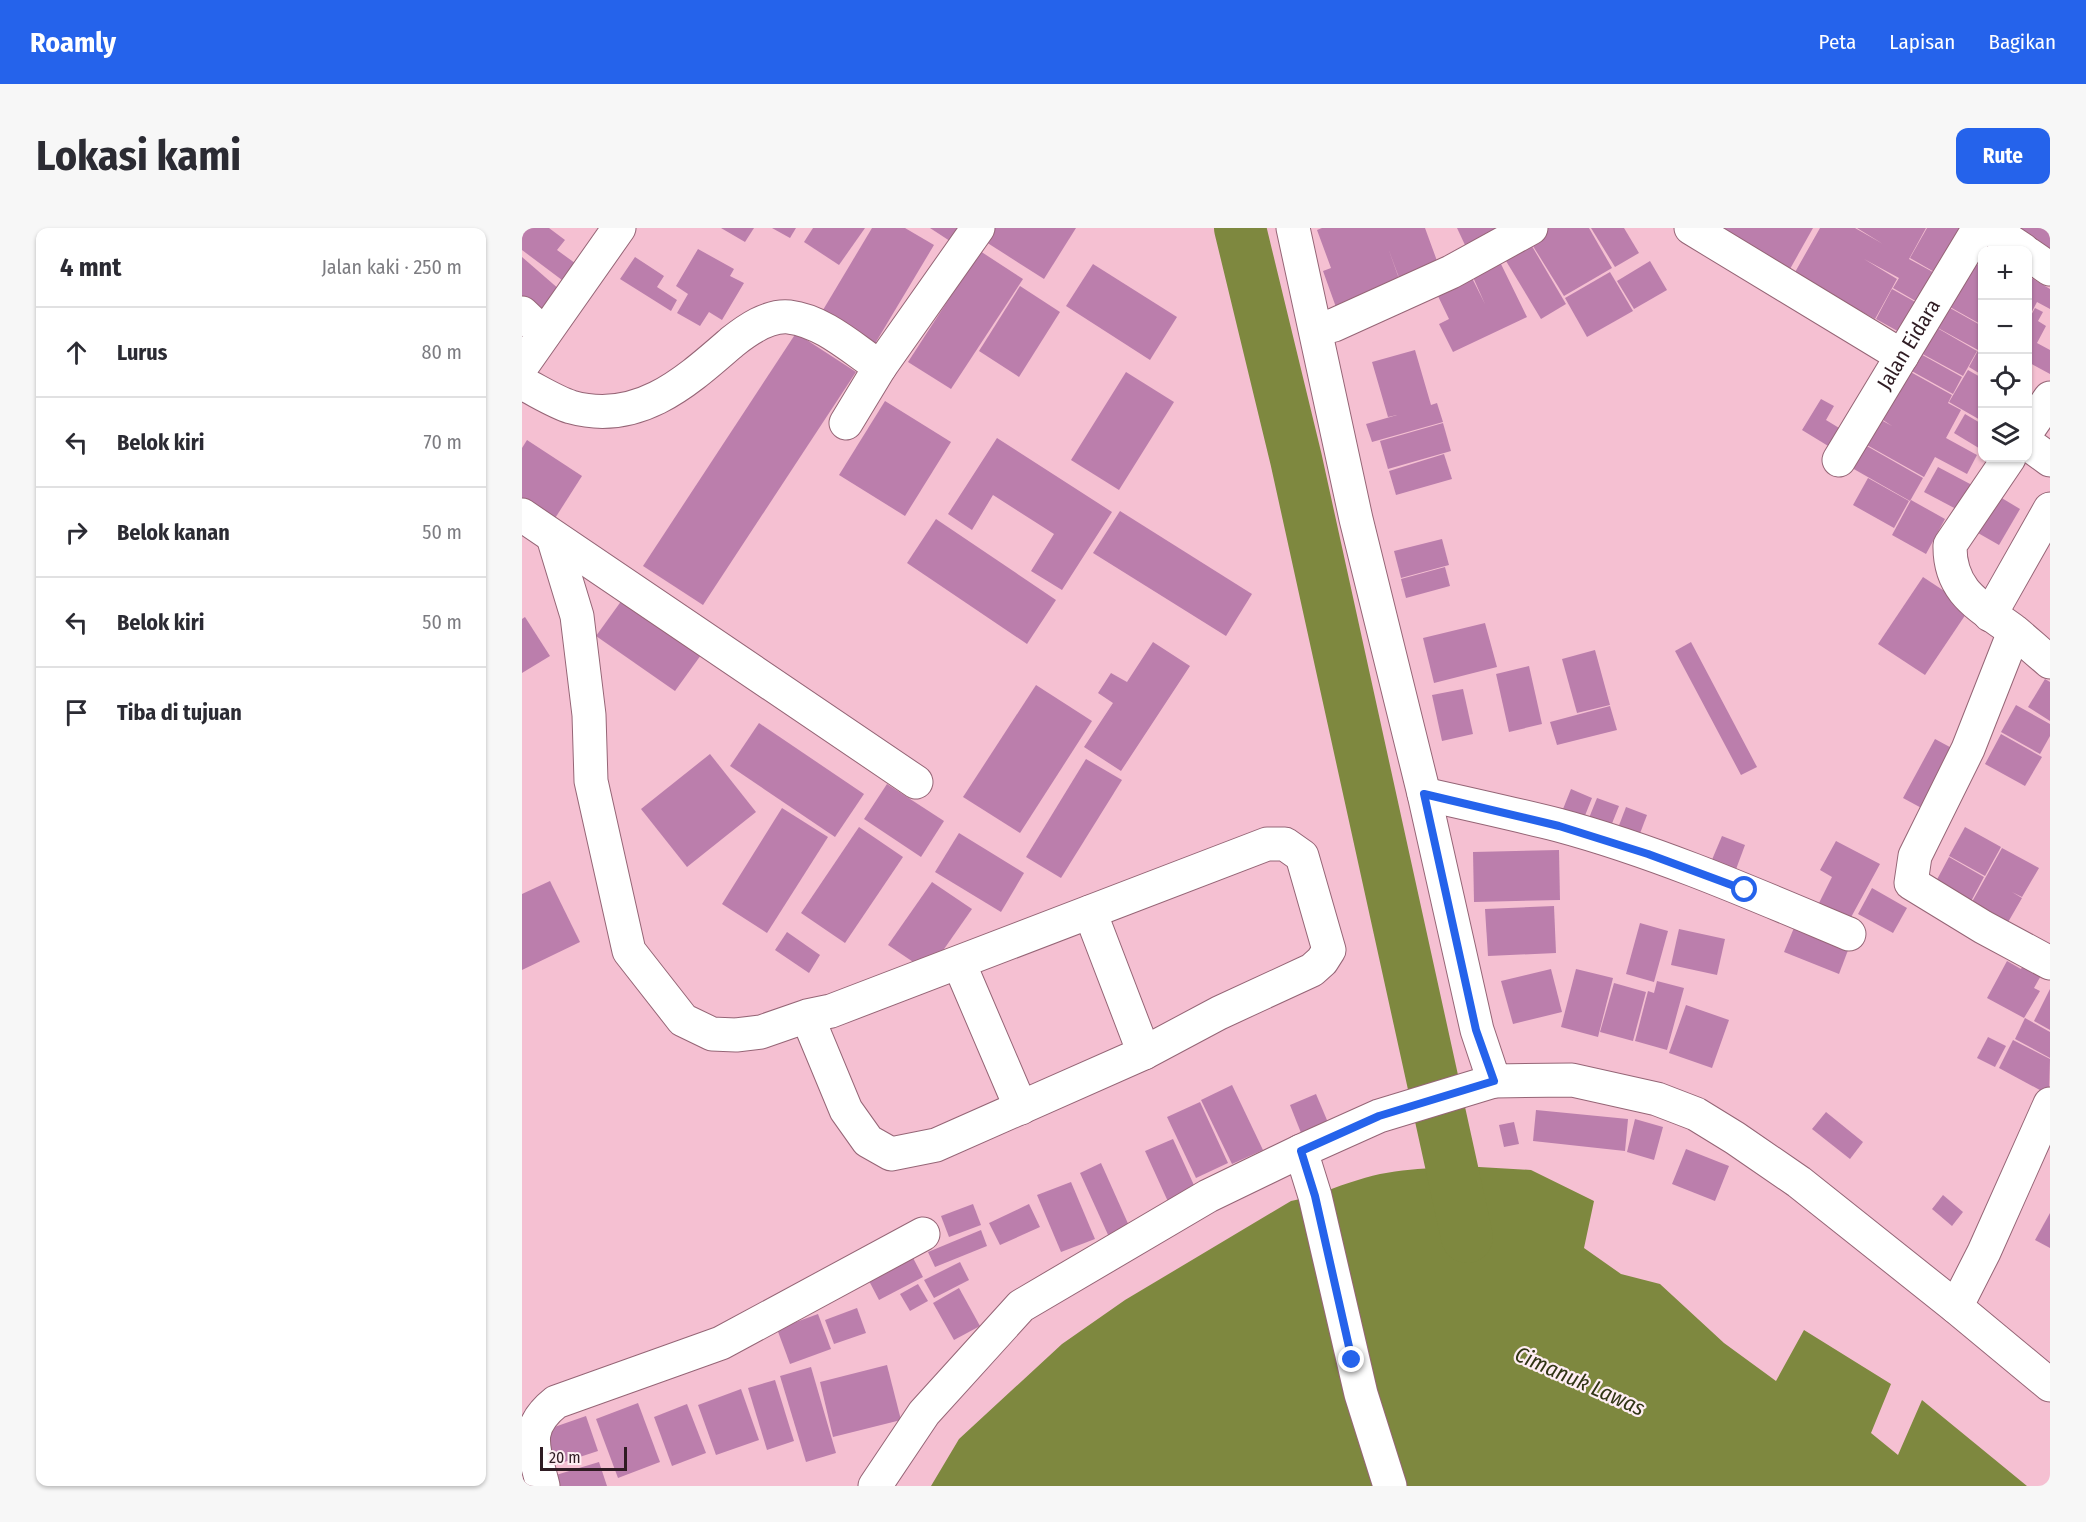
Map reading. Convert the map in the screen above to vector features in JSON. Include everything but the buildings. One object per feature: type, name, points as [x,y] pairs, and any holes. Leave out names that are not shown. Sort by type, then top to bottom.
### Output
[{"type":"street","points":[[522,366],[533,323],[619,228]]},
{"type":"street","points":[[846,423],[880,367],[978,228]]},
{"type":"street","points":[[1293,228],[1356,519],[1424,794],[1476,1030],[1482,1085]]},
{"type":"street","points":[[1316,330],[1334,325],[1451,272],[1531,228]]},
{"type":"street","points":[[1691,228],[1902,356]]},
{"type":"street","name":"Jalan Eidara","points":[[1839,460],[1979,228]]},
{"type":"street","points":[[1990,228],[2017,246]]},
{"type":"street","points":[[2032,257],[2050,269]]},
{"type":"street","points":[[522,383],[571,407],[606,413],[644,405],[686,382],[746,330],[767,321],[788,317],[819,326],[880,367]]},
{"type":"street","points":[[2032,424],[2050,398]]},
{"type":"street","points":[[2032,447],[2050,460]]},
{"type":"street","points":[[2006,462],[1950,544],[1952,572],[1960,585],[2050,662]]},
{"type":"street","points":[[2050,509],[2002,623],[1968,749],[1915,856],[1911,883],[1983,927],[2050,963]]},
{"type":"street","points":[[522,515],[916,782]]},
{"type":"street","points":[[553,537],[577,616],[589,715],[591,781],[629,951],[683,1020],[712,1034],[736,1035],[760,1032],[807,1016],[831,1011],[1267,844],[1285,844],[1302,855],[1329,950],[1312,970],[1219,1013],[1144,1053],[936,1145],[891,1154],[868,1141],[846,1110],[807,1016]]},
{"type":"street","points":[[1424,794],[1559,826],[1648,854],[1745,890],[1849,934]]},
{"type":"street","points":[[1090,912],[1144,1053]]},
{"type":"street","points":[[959,963],[1021,1108]]},
{"type":"street","points":[[875,1486],[924,1413],[1021,1306],[1208,1196],[1301,1151],[1379,1116],[1482,1085],[1572,1080],[1657,1099],[1696,1114],[1799,1182],[2050,1385]]},
{"type":"street","points":[[1956,1307],[1984,1252],[2050,1104]]},
{"type":"street","points":[[1301,1151],[1315,1196],[1361,1394],[1390,1486]]},
{"type":"street","points":[[543,1486],[532,1437],[538,1419],[556,1402],[721,1343],[923,1234]]},
{"type":"water","name":"Cimanuk Lawas","points":[[1479,1167],[1531,1170],[1594,1201],[1584,1248],[1621,1274],[1660,1284],[1724,1343],[1776,1381],[1804,1330],[1891,1384],[1871,1433],[1898,1455],[1922,1400],[2027,1486],[931,1486],[959,1439],[1062,1344],[1125,1300],[1291,1201],[1388,1173],[1418,1169]]},
{"type":"waterway","points":[[1240,228],[1296,459],[1467,1237]]},
{"type":"route","points":[[1352,1360],[1315,1196],[1301,1151],[1379,1116],[1494,1081],[1476,1030],[1424,794],[1559,826],[1648,854],[1745,890]]}]
